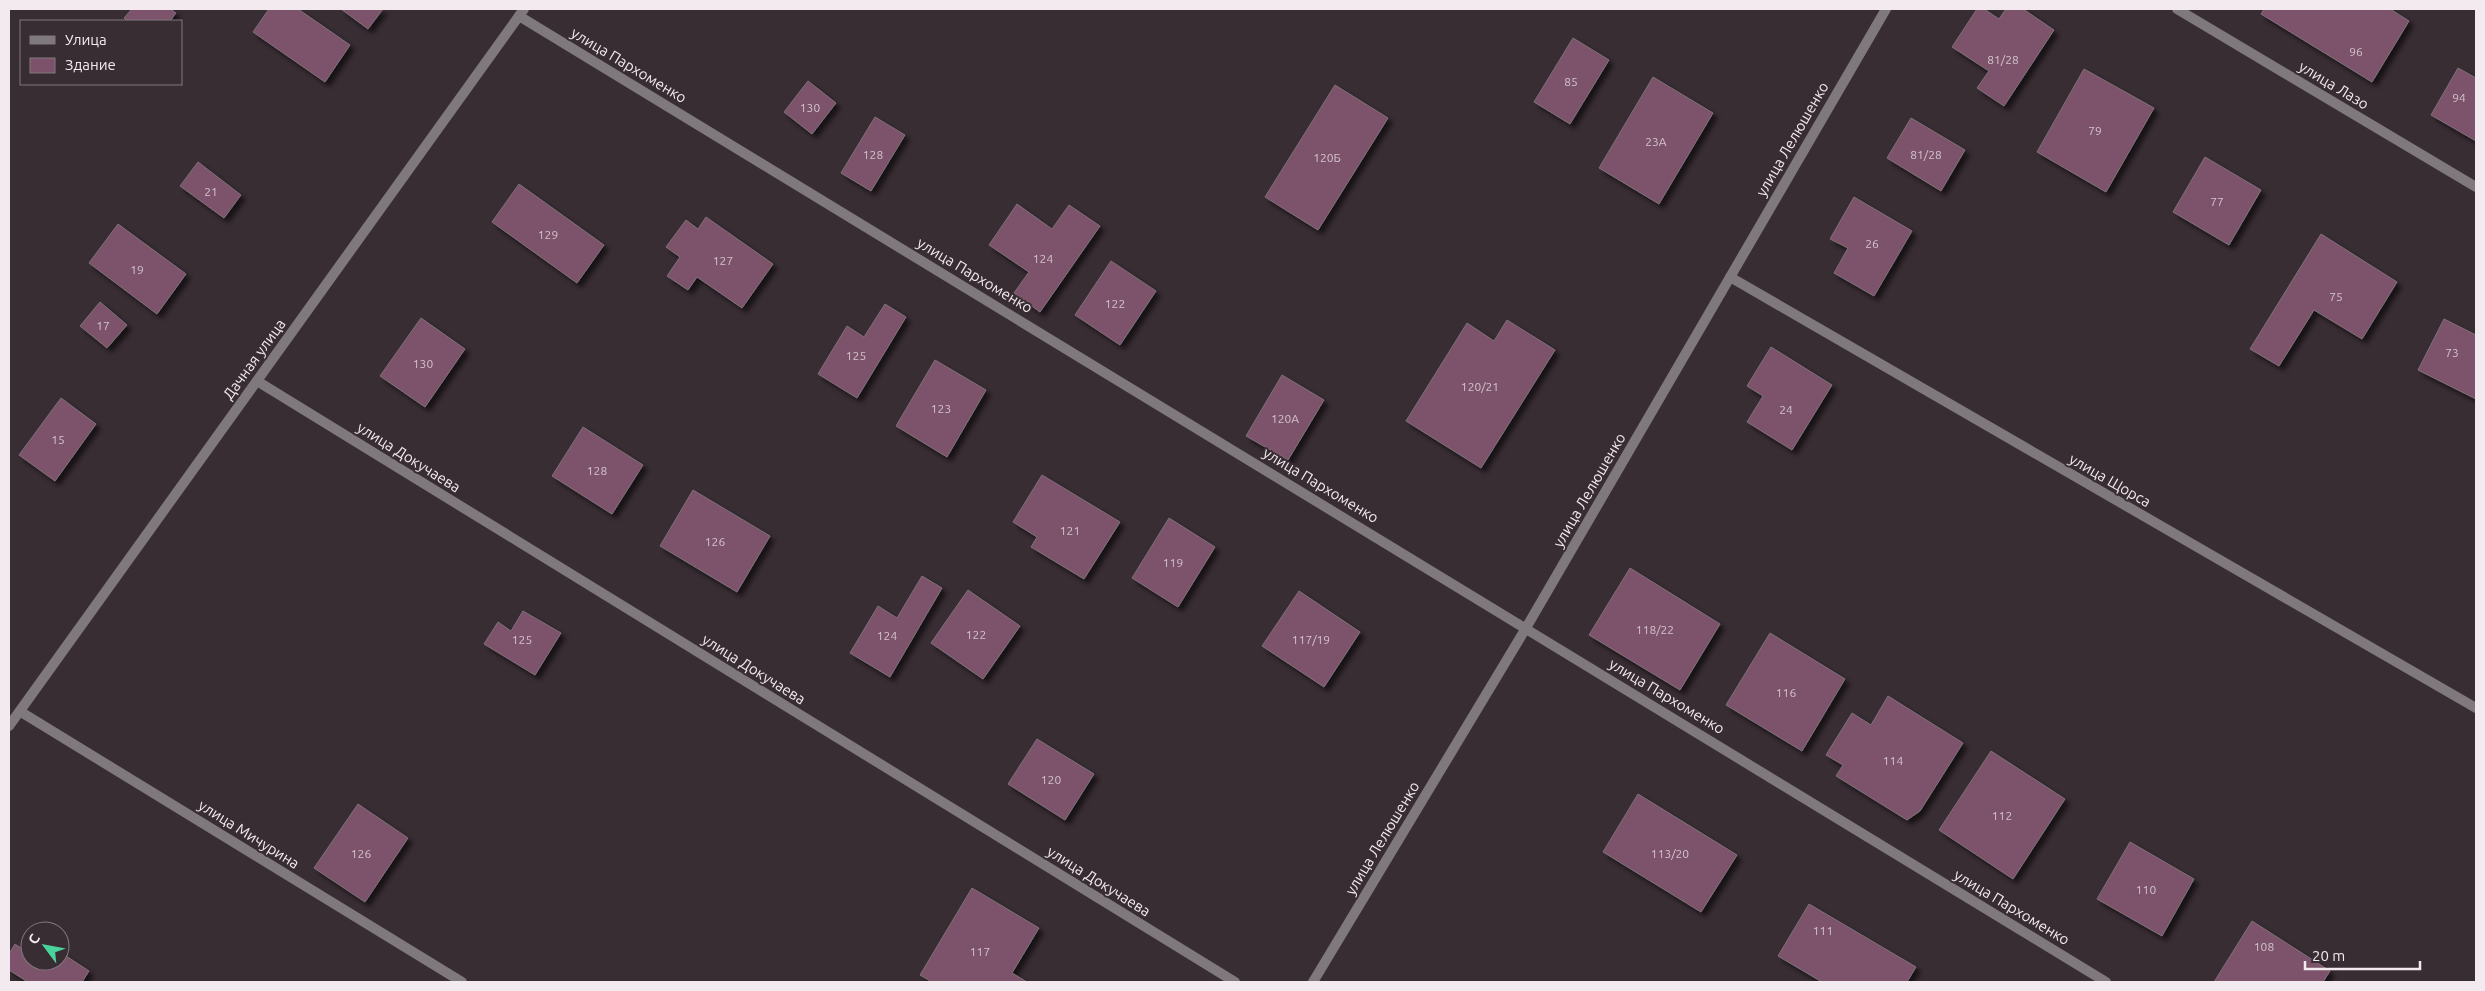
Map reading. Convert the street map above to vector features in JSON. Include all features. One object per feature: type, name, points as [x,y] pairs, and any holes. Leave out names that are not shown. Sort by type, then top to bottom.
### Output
[{"type":"street","name":"улица Лелюшенко","points":[[1313,982],[1526,628],[1886,9]]},
{"type":"street","name":"улица Лазо","points":[[2177,9],[2476,186]]},
{"type":"street","name":"Дачная улица","points":[[9,726],[21,712],[521,12]]},
{"type":"street","name":"улица Пархоменко","points":[[521,12],[2106,982]]},
{"type":"street","name":"улица Щорса","points":[[1730,277],[2476,708]]},
{"type":"street","name":"улица Докучаева","points":[[257,381],[1235,982]]},
{"type":"street","name":"улица Мичурина","points":[[21,712],[462,982]]},
{"type":"building","points":[[132,9],[170,9],[176,13],[171,20],[127,20],[124,18]]},
{"type":"building","points":[[269,9],[298,9],[350,45],[325,82],[253,32]]},
{"type":"building","points":[[341,9],[383,9],[368,29]]},
{"type":"building","points":[[1977,9],[1984,9],[1999,19],[2006,9],[2023,9],[2054,30],[2004,106],[1977,88],[1989,71],[1952,47]]},
{"type":"building","points":[[2264,9],[2390,9],[2409,21],[2372,82],[2261,14]]},
{"type":"building","points":[[1573,38],[1609,60],[1570,124],[1534,102]]},
{"type":"building","points":[[2458,68],[2476,78],[2476,141],[2431,115]]},
{"type":"building","points":[[2084,69],[2154,108],[2106,192],[2037,152]]},
{"type":"building","points":[[1653,77],[1713,113],[1659,204],[1599,168]]},
{"type":"building","points":[[808,81],[836,103],[812,134],[784,112]]},
{"type":"building","points":[[1335,85],[1388,118],[1318,230],[1265,197]]},
{"type":"building","points":[[875,117],[905,135],[871,191],[841,173]]},
{"type":"building","points":[[1911,118],[1965,150],[1941,191],[1887,158]]},
{"type":"building","points":[[2205,157],[2261,190],[2229,245],[2173,212]]},
{"type":"building","points":[[198,162],[241,195],[224,218],[180,186]]},
{"type":"building","points":[[519,184],[604,245],[577,283],[492,222]]},
{"type":"building","points":[[1854,197],[1912,231],[1874,296],[1834,273],[1848,248],[1830,239]]},
{"type":"building","points":[[1017,204],[1052,229],[1069,205],[1100,226],[1040,312],[1014,293],[1029,272],[989,245]]},
{"type":"building","points":[[706,217],[773,264],[742,308],[697,277],[688,290],[667,276],[680,257],[666,247],[686,220],[698,229]]},
{"type":"building","points":[[118,224],[186,274],[157,314],[89,263]]},
{"type":"building","points":[[2321,234],[2397,282],[2362,339],[2314,310],[2279,366],[2250,349]]},
{"type":"building","points":[[1111,261],[1156,291],[1120,345],[1075,315]]},
{"type":"building","points":[[100,302],[127,325],[107,348],[80,326]]},
{"type":"building","points":[[885,304],[906,317],[857,398],[818,374],[847,326],[864,337]]},
{"type":"building","points":[[421,318],[465,349],[425,407],[380,376]]},
{"type":"building","points":[[2444,319],[2476,335],[2476,399],[2418,370]]},
{"type":"building","points":[[1507,320],[1555,350],[1481,468],[1406,421],[1467,323],[1494,341]]},
{"type":"building","points":[[1771,347],[1832,385],[1792,450],[1747,422],[1763,396],[1747,386]]},
{"type":"building","points":[[935,360],[986,390],[947,457],[896,426]]},
{"type":"building","points":[[1282,375],[1324,400],[1288,460],[1246,436]]},
{"type":"building","points":[[61,398],[96,424],[55,481],[19,455]]},
{"type":"building","points":[[583,427],[643,465],[612,514],[552,476]]},
{"type":"building","points":[[1042,475],[1120,522],[1084,579],[1031,547],[1037,537],[1013,522]]},
{"type":"building","points":[[693,490],[770,536],[737,592],[660,546]]},
{"type":"building","points":[[1169,518],[1215,547],[1178,607],[1132,578]]},
{"type":"building","points":[[1630,568],[1720,624],[1680,690],[1589,635]]},
{"type":"building","points":[[922,576],[942,588],[890,677],[850,653],[878,606],[897,618]]},
{"type":"building","points":[[968,590],[1020,626],[983,679],[931,643]]},
{"type":"building","points":[[1299,591],[1360,632],[1324,687],[1262,646]]},
{"type":"building","points":[[523,611],[561,633],[535,675],[484,644],[498,622],[511,631]]},
{"type":"building","points":[[1770,633],[1845,679],[1802,751],[1726,705]]},
{"type":"building","points":[[1888,696],[1963,743],[1920,811],[1907,820],[1836,776],[1843,765],[1826,755],[1852,713],[1871,725]]},
{"type":"building","points":[[1037,739],[1094,774],[1065,820],[1008,784]]},
{"type":"building","points":[[1991,751],[2065,799],[2013,879],[1939,830]]},
{"type":"building","points":[[1638,794],[1737,855],[1701,912],[1603,852]]},
{"type":"building","points":[[358,804],[408,838],[365,902],[314,868]]},
{"type":"building","points":[[2130,842],[2194,879],[2162,936],[2097,899]]},
{"type":"building","points":[[972,888],[1039,928],[1012,973],[1027,982],[932,982],[920,975]]},
{"type":"building","points":[[1809,904],[1916,967],[1907,982],[1822,982],[1778,956]]},
{"type":"building","points":[[2252,921],[2330,971],[2323,982],[2214,982]]},
{"type":"building","points":[[15,944],[20,947],[20,971],[70,971],[70,959],[89,971],[82,982],[28,982],[9,970],[9,954]]}]
